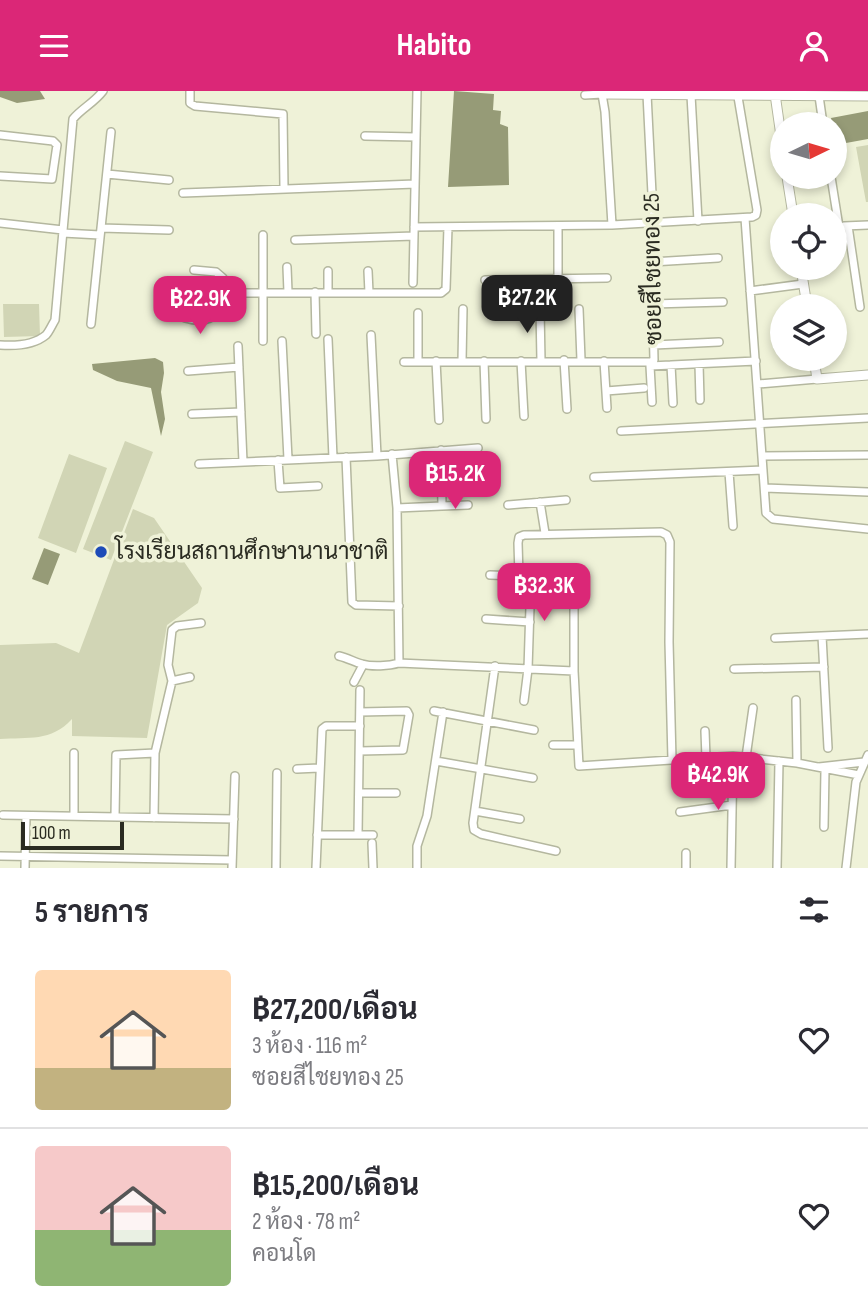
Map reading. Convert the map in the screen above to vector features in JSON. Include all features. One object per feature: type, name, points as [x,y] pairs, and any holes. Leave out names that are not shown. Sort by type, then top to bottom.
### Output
[{"type":"street","points":[[0,345],[29,343],[47,335],[55,320],[74,119],[103,91]]},
{"type":"street","points":[[190,91],[190,103],[195,106],[283,114],[284,188]]},
{"type":"street","points":[[413,283],[416,91]]},
{"type":"street","points":[[602,93],[612,225]]},
{"type":"street","name":"ซอยสีไชยทอง 25","points":[[404,362],[654,360],[653,214],[642,93]]},
{"type":"street","points":[[295,240],[448,227],[651,224],[756,215],[737,93]]},
{"type":"street","points":[[775,93],[778,112]]},
{"type":"street","points":[[585,95],[802,93],[819,96],[868,96]]},
{"type":"street","points":[[691,95],[698,221]]},
{"type":"street","points":[[819,96],[821,112]]},
{"type":"street","points":[[91,324],[111,132]]},
{"type":"street","points":[[0,135],[53,141],[57,145],[52,180],[0,176]]},
{"type":"street","points":[[365,136],[416,137]]},
{"type":"street","points":[[55,161],[69,163]]},
{"type":"street","points":[[107,174],[169,180]]},
{"type":"street","points":[[183,193],[415,184]]},
{"type":"street","points":[[745,218],[766,513],[773,519],[868,529]]},
{"type":"street","points":[[0,223],[63,230],[169,230]]},
{"type":"street","points":[[860,307],[848,226],[868,225]]},
{"type":"street","points":[[225,293],[444,292],[448,227]]},
{"type":"street","points":[[558,227],[558,279]]},
{"type":"street","points":[[262,235],[263,341]]},
{"type":"street","points":[[652,261],[718,258]]},
{"type":"street","points":[[287,267],[288,292]]},
{"type":"street","points":[[180,294],[183,316],[202,322],[217,313],[225,293],[221,275],[209,270],[194,270]]},
{"type":"street","points":[[328,271],[328,292]]},
{"type":"street","points":[[368,271],[369,293]]},
{"type":"street","points":[[485,280],[607,278]]},
{"type":"street","points":[[802,280],[805,294]]},
{"type":"street","points":[[750,291],[803,284]]},
{"type":"street","points":[[315,292],[316,334]]},
{"type":"street","points":[[653,304],[723,302]]},
{"type":"street","points":[[462,361],[463,309]]},
{"type":"street","points":[[540,309],[541,361]]},
{"type":"street","points":[[579,309],[581,360]]},
{"type":"street","points":[[418,313],[418,361]]},
{"type":"street","points":[[371,335],[377,456]]},
{"type":"street","points":[[328,339],[333,458]]},
{"type":"street","points":[[282,341],[288,459]]},
{"type":"street","points":[[654,345],[719,342]]},
{"type":"street","points":[[238,346],[243,462]]},
{"type":"street","points":[[436,361],[439,420]]},
{"type":"street","points":[[484,361],[486,419]]},
{"type":"street","points":[[521,361],[524,416]]},
{"type":"street","points":[[564,361],[568,409]]},
{"type":"street","points":[[604,361],[607,408]]},
{"type":"street","points":[[652,402],[650,366],[756,361]]},
{"type":"street","points":[[699,364],[700,400]]},
{"type":"street","points":[[671,365],[673,403]]},
{"type":"street","points":[[188,371],[239,367]]},
{"type":"street","points":[[816,371],[817,379]]},
{"type":"street","points":[[758,384],[868,375]]},
{"type":"street","points":[[606,391],[644,388]]},
{"type":"street","points":[[192,414],[241,412]]},
{"type":"street","points":[[621,431],[868,418]]},
{"type":"street","points":[[199,464],[377,456],[478,448]]},
{"type":"street","points":[[441,450],[442,506]]},
{"type":"street","points":[[392,454],[397,508],[399,663]]},
{"type":"street","points":[[763,456],[868,455]]},
{"type":"street","points":[[346,457],[352,602],[356,605],[399,606]]},
{"type":"street","points":[[278,460],[280,488],[318,486]]},
{"type":"street","points":[[594,477],[764,470]]},
{"type":"street","points":[[729,472],[733,526]]},
{"type":"street","points":[[765,488],[868,492]]},
{"type":"street","points":[[508,505],[566,500]]},
{"type":"street","points":[[540,502],[544,533]]},
{"type":"street","points":[[397,508],[468,505]]},
{"type":"street","points":[[519,576],[519,537],[544,533],[661,532],[667,535],[670,542],[672,761]]},
{"type":"street","points":[[490,575],[574,578],[577,745],[578,763],[583,767],[746,757],[859,775]]},
{"type":"street","points":[[524,701],[528,669],[531,576]]},
{"type":"street","points":[[486,619],[530,622]]},
{"type":"street","points":[[154,818],[155,753],[172,681],[168,665],[172,630],[201,623]]},
{"type":"street","points":[[775,638],[868,634]]},
{"type":"street","points":[[822,636],[828,748]]},
{"type":"street","points":[[339,656],[363,665],[399,663],[574,671]]},
{"type":"street","points":[[354,682],[363,665]]},
{"type":"street","points":[[495,666],[473,823],[477,833],[556,851]]},
{"type":"street","points":[[734,669],[824,667]]},
{"type":"street","points":[[172,681],[190,677]]},
{"type":"street","points":[[358,835],[360,690]]},
{"type":"street","points":[[796,700],[797,763]]},
{"type":"street","points":[[746,757],[753,708]]},
{"type":"street","points":[[360,712],[407,711],[409,715],[403,750],[360,751]]},
{"type":"street","points":[[416,868],[417,846],[425,821],[436,761],[438,712],[534,730]]},
{"type":"street","points":[[316,868],[322,729],[326,726],[360,726]]},
{"type":"street","points":[[705,731],[706,758]]},
{"type":"street","points":[[554,744],[577,745]]},
{"type":"street","points":[[74,753],[74,816]]},
{"type":"street","points":[[114,817],[116,755],[155,753]]},
{"type":"street","points":[[731,868],[733,757]]},
{"type":"street","points":[[822,769],[866,758]]},
{"type":"street","points":[[846,868],[859,775],[866,758]]},
{"type":"street","points":[[436,761],[533,779]]},
{"type":"street","points":[[777,868],[779,761]]},
{"type":"street","points":[[298,769],[319,768]]},
{"type":"street","points":[[822,769],[824,827]]},
{"type":"street","points":[[275,868],[277,773]]},
{"type":"street","points":[[0,856],[232,864],[235,776]]},
{"type":"street","points":[[359,793],[396,793]]},
{"type":"street","points":[[680,812],[732,805]]},
{"type":"street","points":[[475,811],[520,819]]},
{"type":"street","points":[[3,815],[234,819]]},
{"type":"street","points":[[24,868],[26,816]]},
{"type":"street","points":[[317,835],[358,835],[373,839],[373,868]]},
{"type":"street","points":[[686,853],[686,868]]},
{"type":"shaded area","points":[[0,91],[40,91],[45,99],[17,103],[0,97]]},
{"type":"shaded area","points":[[454,91],[494,94],[493,110],[501,111],[500,124],[508,127],[509,185],[448,187]]},
{"type":"shaded area","points":[[868,111],[868,139],[847,143],[847,115]]},
{"type":"shaded area","points":[[868,145],[868,202],[866,202],[856,147]]},
{"type":"shaded area","points":[[3,304],[39,304],[40,336],[4,337]]},
{"type":"shaded area","points":[[155,358],[163,362],[164,373],[161,392],[165,419],[161,436],[151,388],[117,381],[93,370],[92,364]]},
{"type":"shaded area","points":[[125,441],[153,452],[111,560],[83,549]]},
{"type":"shaded area","points":[[69,454],[107,468],[76,553],[38,538]]},
{"type":"shaded area","points":[[133,509],[154,518],[202,588],[198,603],[167,625],[147,738],[72,736],[72,719],[56,732],[47,735],[0,739],[0,645],[56,643],[79,653]]},
{"type":"shaded area","points":[[44,548],[60,554],[48,585],[32,579]]},
{"type":"place","name":"โรงเรียนสถานศึกษานานาชาติ","points":[[101,552]]}]
